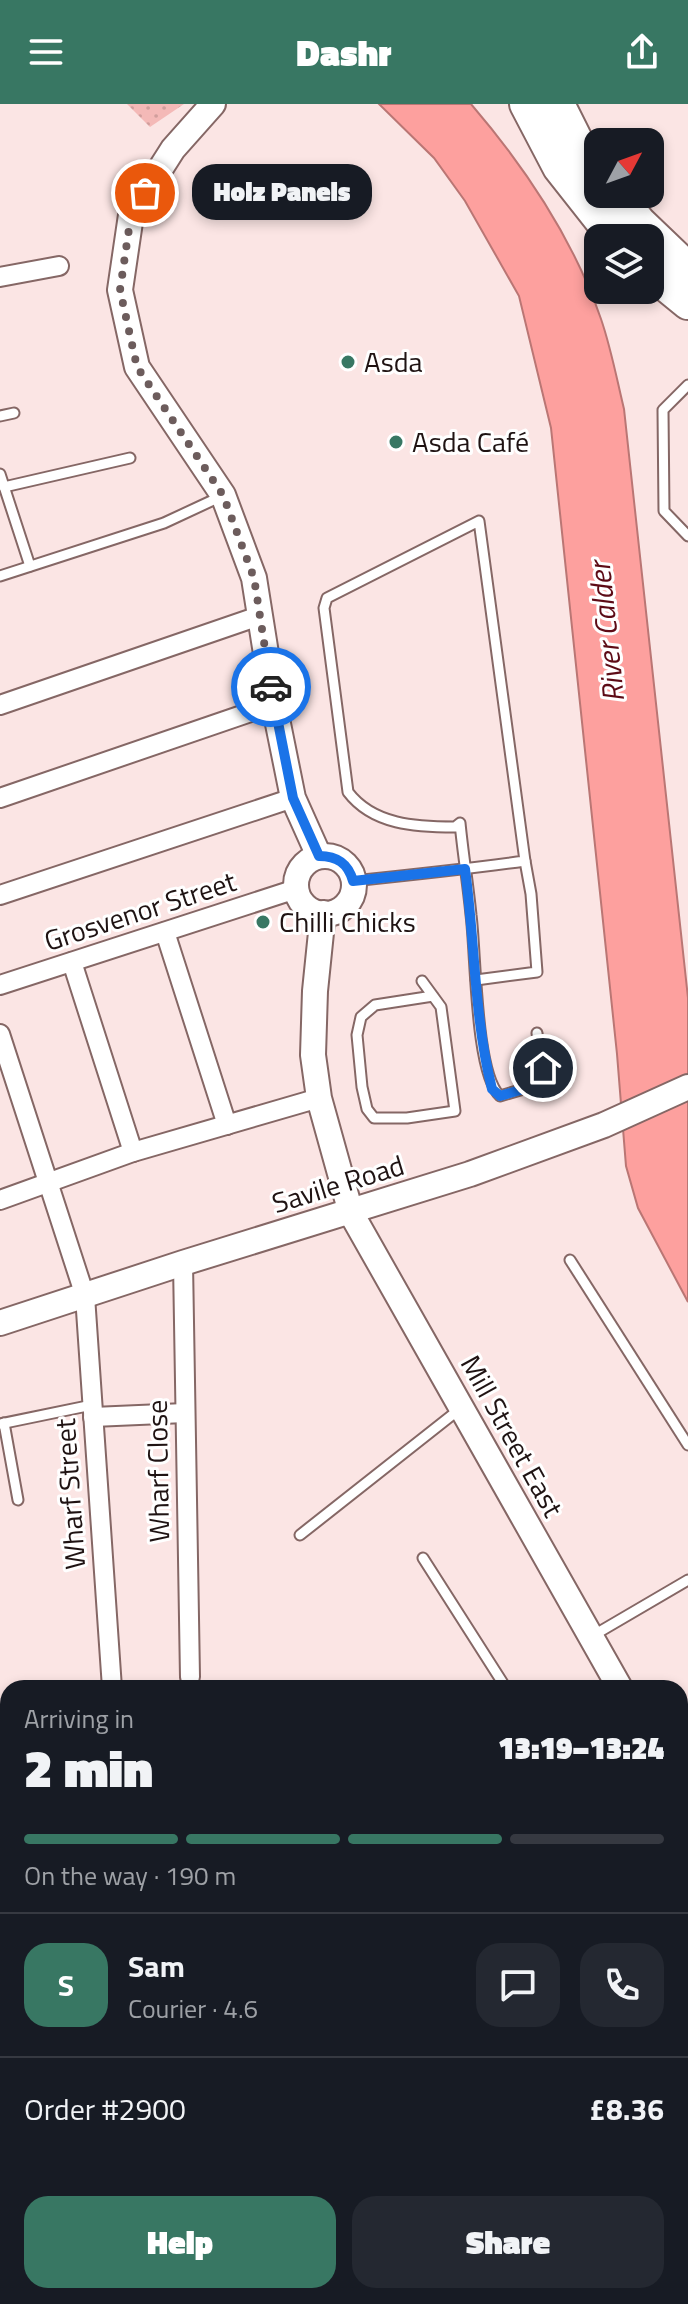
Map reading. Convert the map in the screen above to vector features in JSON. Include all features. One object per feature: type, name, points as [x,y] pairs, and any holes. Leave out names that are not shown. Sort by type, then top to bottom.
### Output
[{"type":"highway","points":[[526,104],[580,165]]},
{"type":"highway","points":[[558,104],[580,165],[608,224]]},
{"type":"highway","points":[[629,208],[688,269]]},
{"type":"highway","points":[[664,283],[688,303]]},
{"type":"street","points":[[213,104],[173,149],[131,215],[120,290],[137,367],[223,495],[254,578],[293,798],[319,856]]},
{"type":"street","points":[[0,277],[59,266]]},
{"type":"street","points":[[0,705],[259,616]]},
{"type":"street","points":[[0,798],[274,704]]},
{"type":"street","points":[[0,895],[293,798]]},
{"type":"street","points":[[319,856],[328,856],[345,864],[353,881],[351,897],[339,910],[323,913],[303,903],[296,889],[300,871],[319,856]]},
{"type":"street","name":"Grosvenor Street","points":[[0,985],[296,889]]},
{"type":"street","name":"Mill Street East","points":[[323,913],[315,991],[313,1055],[319,1098],[351,1213],[615,1680]]},
{"type":"street","points":[[165,932],[227,1125]]},
{"type":"street","points":[[72,962],[133,1152]]},
{"type":"street","points":[[0,1034],[85,1296]]},
{"type":"street","name":"Savile Road","points":[[0,1323],[470,1174],[604,1125],[688,1087]]},
{"type":"street","points":[[0,1101],[18,1095]]},
{"type":"street","points":[[0,1200],[133,1152],[319,1098]]},
{"type":"street","name":"Wharf Close","points":[[183,1263],[190,1677]]},
{"type":"street","name":"Wharf Street","points":[[85,1296],[111,1680]]},
{"type":"street","points":[[93,1411],[185,1413]]},
{"type":"lane","points":[[688,385],[663,410],[662,464],[664,511],[688,536]]},
{"type":"lane","points":[[0,416],[14,413]]},
{"type":"lane","points":[[4,487],[130,458]]},
{"type":"lane","points":[[0,474],[30,566]]},
{"type":"lane","points":[[0,576],[164,523],[223,495]]},
{"type":"lane","points":[[476,980],[537,972],[531,894],[479,521],[327,598],[324,608],[348,792],[361,807],[416,827],[455,827],[460,823],[476,980],[487,1070],[492,1089],[500,1096],[537,1085],[543,1080],[537,1033]]},
{"type":"lane","points":[[353,881],[525,861]]},
{"type":"lane","points":[[422,981],[433,996],[441,1007],[455,1111],[407,1118],[374,1118],[367,1109],[362,1087],[357,1035],[361,1017],[375,1005],[433,996]]},
{"type":"lane","points":[[570,1260],[688,1445]]},
{"type":"lane","points":[[300,1535],[462,1407]]},
{"type":"lane","points":[[18,1500],[2,1423],[93,1411]]},
{"type":"lane","points":[[423,1558],[501,1680]]},
{"type":"lane","points":[[591,1637],[688,1580]]},
{"type":"shaded area","points":[[127,104],[184,104],[150,127]]},
{"type":"water","name":"River Calder","points":[[379,104],[471,104],[529,179],[577,261],[584,277],[584,304],[595,304],[624,409],[688,998],[688,1302],[638,1208],[626,1166],[551,428],[519,296],[465,201],[434,158]]},
{"type":"way so far","points":[[145,193],[131,215],[120,290],[137,367],[223,495],[254,578],[271,687]]},
{"type":"place","name":"Holz Panels","points":[[145,193]]},
{"type":"place","name":"Asda","points":[[348,362]]},
{"type":"place","name":"Asda Café","points":[[396,442]]},
{"type":"place","name":"Chilli Chicks","points":[[263,922]]},
{"type":"route","points":[[271,687],[293,798],[319,856],[328,856],[345,864],[351,871],[353,881],[465,869],[472,916],[478,1005],[492,1089],[500,1096],[537,1085],[543,1080],[543,1068]]}]
